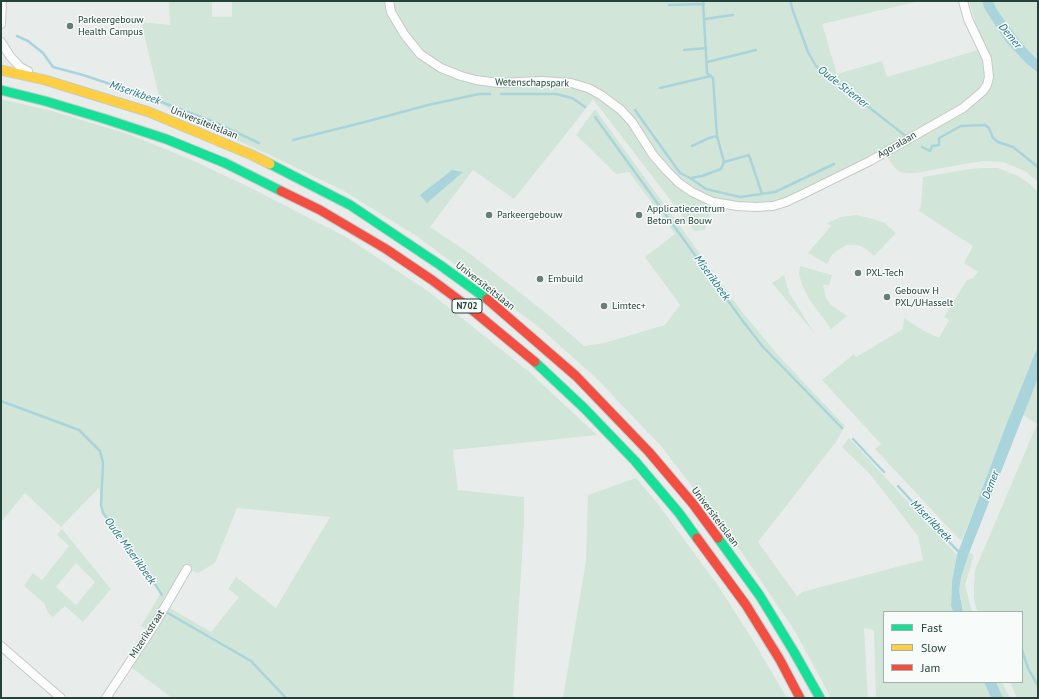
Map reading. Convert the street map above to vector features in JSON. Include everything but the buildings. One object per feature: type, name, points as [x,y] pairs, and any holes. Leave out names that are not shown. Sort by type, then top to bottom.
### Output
[{"type":"highway","name":"Universiteitslaan","points":[[1,70],[44,80],[149,112],[252,154],[350,205],[482,295],[576,376],[649,452],[693,504],[760,596],[820,698]]},
{"type":"highway","name":"N702","points":[[1,90],[45,101],[105,119],[166,139],[226,163],[320,210],[386,249],[432,280],[471,309],[537,364],[584,408],[635,461],[697,537],[746,605],[780,660],[800,698]]},
{"type":"street","points":[[1,24],[2,1]]},
{"type":"street","name":"Wetenschapspark","points":[[389,1],[391,12],[404,34],[420,54],[441,68],[476,80],[498,83],[542,81],[571,83],[588,88],[601,95],[621,110],[628,118],[653,155],[667,171],[692,192],[714,202]]},
{"type":"street","name":"Agoralaan","points":[[714,202],[737,206],[756,207],[773,206],[786,202],[870,161],[963,108],[983,91],[987,86],[989,77],[986,60],[968,19],[963,1]]},
{"type":"street","points":[[1,42],[10,56],[20,67],[44,80]]},
{"type":"street","points":[[635,461],[649,452]]},
{"type":"street","name":"Mizerikstraat","points":[[106,698],[155,624],[187,569]]},
{"type":"street","points":[[1,646],[61,698]]},
{"type":"green space","points":[[169,1],[212,1],[212,17],[232,17],[232,1],[920,1],[822,24],[837,74],[882,61],[887,77],[978,50],[983,60],[986,77],[981,90],[962,106],[881,151],[791,197],[769,204],[713,205],[705,230],[694,231],[593,99],[514,199],[473,170],[430,227],[469,253],[546,313],[584,346],[604,343],[665,325],[680,305],[645,257],[675,234],[629,172],[616,174],[576,135],[595,109],[743,313],[778,355],[845,426],[836,442],[758,542],[797,596],[802,592],[923,560],[918,536],[870,474],[842,447],[849,438],[957,555],[952,581],[951,606],[953,611],[883,611],[883,683],[984,683],[991,698],[876,698],[874,630],[864,628],[868,698],[831,698],[796,633],[745,557],[661,446],[596,378],[539,327],[418,237],[344,191],[268,154],[187,118],[161,104],[141,22],[170,25]]},
{"type":"green space","points":[[969,1],[982,1],[984,8],[1006,42],[1038,73],[1038,182],[1025,171],[1003,162],[984,161],[916,173],[907,173],[901,172],[895,168],[886,156],[989,89],[984,45]]},
{"type":"green space","points":[[993,1],[1038,1],[1038,60],[1007,24]]},
{"type":"green space","points":[[1,99],[52,111],[131,135],[194,161],[253,189],[346,237],[428,291],[527,370],[597,435],[453,450],[458,490],[524,497],[524,525],[513,698],[172,698],[132,668],[134,662],[127,658],[147,629],[141,626],[161,593],[103,513],[99,488],[61,527],[25,493],[1,522]],"holes":[[[237,508],[330,517],[276,608],[236,577],[228,589],[239,597],[211,632],[165,605],[185,568],[198,573],[215,563]]]},
{"type":"green space","points":[[982,168],[998,168],[1018,176],[1030,184],[1038,192],[1038,346],[962,540],[958,538],[875,449],[881,444],[822,380],[854,354],[856,357],[903,329],[904,318],[926,332],[939,338],[949,320],[944,317],[967,280],[973,278],[978,272],[964,263],[973,246],[919,211],[921,206],[923,177]]},
{"type":"green space","points":[[856,215],[885,223],[896,233],[874,256],[866,249],[858,245],[847,245],[838,250],[832,255],[827,264],[808,253],[831,226],[827,223],[841,217]]},
{"type":"green space","points":[[800,266],[832,275],[829,285],[823,285],[826,298],[830,304],[847,316],[831,329],[809,299],[802,285],[799,274]]},
{"type":"green space","points":[[784,275],[789,293],[815,334],[772,283]]},
{"type":"green space","points":[[1038,378],[1038,698],[1017,698],[1010,683],[1023,683],[1023,611],[978,611],[974,600],[975,570],[1037,424],[1023,415]]},
{"type":"green space","points":[[636,478],[658,504],[719,587],[787,698],[563,698],[586,561],[588,495]]},
{"type":"green space","points":[[62,529],[111,589],[83,622],[65,606],[53,617],[48,613],[44,603],[24,586],[33,573],[42,580],[69,546],[57,535]],"holes":[[[76,563],[95,582],[76,605],[56,587]]]},
{"type":"green space","points":[[969,553],[974,555],[965,585],[972,611],[963,611],[959,591]]},
{"type":"green space","points":[[996,683],[1002,683],[1010,698],[1003,698]]},
{"type":"water","name":"Demer","points":[[982,1],[993,1],[1007,24],[1038,60],[1038,73],[1006,42],[984,8]]},
{"type":"water","points":[[452,170],[463,172],[427,203],[420,195]]},
{"type":"water","name":"Demer","points":[[1038,346],[1038,378],[969,553],[961,578],[959,591],[963,611],[953,611],[951,606],[952,581],[957,555]]},
{"type":"water","points":[[984,683],[996,683],[1003,698],[991,698]]},
{"type":"waterway","points":[[691,178],[702,176],[721,169],[724,162],[717,136],[713,78],[707,73],[703,1]]},
{"type":"waterway","name":"Oude Stiemer","points":[[791,1],[793,11],[808,52],[816,66],[907,137]]},
{"type":"waterway","points":[[669,5],[704,4]]},
{"type":"waterway","points":[[705,19],[733,15]]},
{"type":"waterway","name":"Miserikbeek","points":[[17,36],[28,41],[43,53],[53,67],[83,75],[143,95],[214,122],[259,143]]},
{"type":"waterway","points":[[684,50],[706,48]]},
{"type":"waterway","points":[[707,62],[756,50]]},
{"type":"waterway","points":[[660,88],[711,76]]},
{"type":"waterway","name":"Miserikbeek","points":[[293,140],[428,105],[479,94],[490,94]]},
{"type":"waterway","name":"Miserikbeek","points":[[501,94],[556,94],[572,98],[585,107]]},
{"type":"waterway","points":[[635,110],[680,173],[706,189],[740,197],[775,192],[834,164]]},
{"type":"waterway","name":"Miserikbeek","points":[[595,117],[763,347],[842,428]]},
{"type":"waterway","name":"Oude Stiemer","points":[[922,147],[930,151],[932,146],[939,145],[939,138],[961,126],[985,125],[989,128],[993,138],[998,142],[1013,147],[1038,167]]},
{"type":"waterway","points":[[692,146],[717,136]]},
{"type":"waterway","points":[[724,162],[749,155],[762,194]]},
{"type":"waterway","name":"Oude Miserikbeek","points":[[1,401],[79,430],[100,451],[103,463],[101,505],[103,513],[140,561],[162,595]]},
{"type":"waterway","name":"Miserikbeek","points":[[853,439],[884,472]]},
{"type":"waterway","name":"Miserikbeek","points":[[898,486],[960,553]]},
{"type":"waterway","name":"Oude Miserikbeek","points":[[166,612],[251,661],[286,698]]},
{"type":"waterway","points":[[1023,653],[1028,668],[1038,686]]},
{"type":"traffic: fast","points":[[1,90],[45,101],[166,139],[225,163],[281,191]]},
{"type":"traffic: fast","points":[[270,164],[350,205],[440,265],[487,299]]},
{"type":"traffic: fast","points":[[535,362],[584,408],[635,461],[679,513],[697,538]]},
{"type":"traffic: fast","points":[[718,538],[760,596],[820,698]]},
{"type":"traffic: slow","points":[[1,70],[45,80],[149,112],[270,164]]},
{"type":"traffic: jam","points":[[281,191],[320,210],[386,249],[432,280],[471,309],[535,362]]},
{"type":"traffic: jam","points":[[487,299],[576,376],[649,452],[693,504],[718,538]]},
{"type":"traffic: jam","points":[[697,538],[746,605],[780,660],[800,698]]},
{"type":"place","name":"Parkeergebouw Health Campus","points":[[70,26]]},
{"type":"place","name":"Parkeergebouw","points":[[489,215]]},
{"type":"place","name":"Applicatiecentrum Beton en Bouw","points":[[639,215]]},
{"type":"place","name":"PXL-Tech","points":[[858,273]]},
{"type":"place","name":"Embuild","points":[[540,279]]},
{"type":"place","name":"Gebouw H PXL/UHasselt","points":[[887,297]]},
{"type":"place","name":"Limtec+","points":[[604,306]]}]
